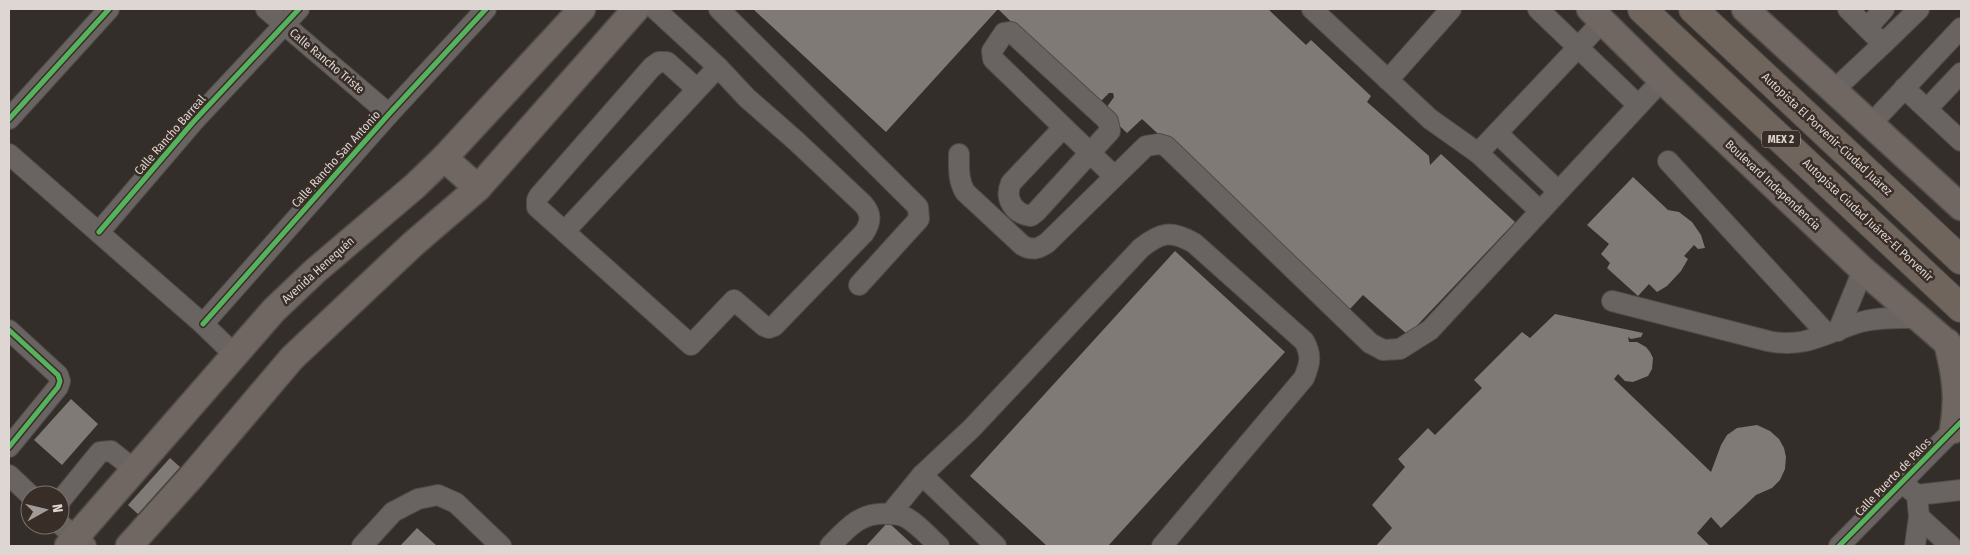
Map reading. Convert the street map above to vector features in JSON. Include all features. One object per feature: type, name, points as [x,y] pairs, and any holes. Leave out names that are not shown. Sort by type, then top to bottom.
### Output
[{"type":"highway","name":"Autopista Ciudad Juárez-El Porvenir","points":[[1642,9],[1961,308]]},
{"type":"highway","name":"Autopista El Porvenir-Ciudad Juárez","points":[[1693,9],[1961,260]]},
{"type":"main road","name":"Avenida Henequén","points":[[72,539],[135,470],[274,310],[308,278],[415,186],[444,158],[582,9]]},
{"type":"main road","points":[[129,546],[192,476],[292,358],[406,251],[478,188],[636,9]]},
{"type":"main road","points":[[1745,9],[1961,207]]},
{"type":"main road","name":"Boulevard Independencia","points":[[1596,15],[1863,270],[1918,318],[1953,345]]},
{"type":"main road","points":[[444,158],[478,188]]},
{"type":"main road","points":[[1953,345],[1957,389],[1956,429]]},
{"type":"street","points":[[9,119],[109,9]]},
{"type":"street","name":"Calle Rancho Triste","points":[[266,9],[389,114]]},
{"type":"street","name":"Calle Rancho Barreal","points":[[98,232],[194,121],[299,9]]},
{"type":"street","name":"Calle Rancho San Antonio","points":[[203,324],[389,114],[486,9]]},
{"type":"street","points":[[655,9],[718,67],[747,98],[868,210],[870,224],[864,234],[774,326],[769,328],[764,326],[734,300],[691,345],[537,207],[537,200],[652,67],[659,62],[667,62],[697,90]]},
{"type":"street","points":[[719,9],[918,207],[919,219],[859,285]]},
{"type":"street","points":[[1312,9],[1430,119],[1478,153],[1540,211]]},
{"type":"street","points":[[1388,80],[1452,9]]},
{"type":"street","points":[[1538,9],[1577,49],[1638,105]]},
{"type":"street","points":[[1848,9],[1883,44]]},
{"type":"street","points":[[1867,28],[1884,9]]},
{"type":"street","points":[[1834,90],[1919,9]]},
{"type":"street","points":[[1478,153],[1577,49],[1596,15]]},
{"type":"street","points":[[1871,124],[1961,28]]},
{"type":"street","points":[[1063,128],[1011,183],[1008,191],[1009,200],[1023,215],[1030,216],[1036,212],[1090,152],[1110,131],[1108,121],[1011,32],[1002,34],[992,51],[993,59],[1063,128],[1090,152],[1114,176]]},
{"type":"street","points":[[565,231],[718,67]]},
{"type":"street","points":[[1927,109],[1961,73]]},
{"type":"street","points":[[959,154],[960,184],[965,192],[1022,245],[1029,249],[1041,247],[1047,243],[1146,146],[1159,144],[1166,146],[1370,343],[1383,350],[1400,349],[1430,330],[1662,80]]},
{"type":"street","points":[[1904,88],[1961,141]]},
{"type":"street","points":[[1497,132],[1558,190]]},
{"type":"street","points":[[9,154],[203,324],[235,355]]},
{"type":"street","points":[[1668,161],[1832,332]]},
{"type":"street","points":[[890,514],[922,476],[972,428],[1141,248],[1161,235],[1171,234],[1184,237],[1194,243],[1304,341],[1309,350],[1310,358],[1304,378],[1162,546]]},
{"type":"street","points":[[1832,332],[1863,270]]},
{"type":"street","points":[[1612,302],[1778,343],[1798,344],[1870,320],[1918,318]]},
{"type":"street","points":[[9,330],[58,375],[60,385],[9,447]]},
{"type":"street","name":"Calle Puerto de Palos","points":[[1839,546],[1909,489],[1956,429]]},
{"type":"street","points":[[70,489],[100,452],[111,451],[135,470]]},
{"type":"street","points":[[9,475],[20,485]]},
{"type":"street","points":[[922,476],[996,546]]},
{"type":"street","points":[[1951,546],[1919,516],[1909,489],[1961,490]]},
{"type":"street","points":[[362,546],[393,512],[418,499],[438,495],[456,503],[501,546]]},
{"type":"street","points":[[830,546],[848,527],[861,518],[876,513],[905,517],[916,524],[939,546]]},
{"type":"street","points":[[1915,546],[1919,516]]},
{"type":"building","points":[[753,9],[998,9],[886,132]]},
{"type":"building","points":[[998,9],[1268,9],[1306,45],[1311,40],[1371,96],[1367,102],[1429,156],[1430,165],[1441,154],[1515,222],[1408,335],[1363,295],[1349,310],[1142,119],[1127,133],[1104,111],[1114,97],[1113,93],[1109,93],[1097,105]]},
{"type":"building","points":[[1633,177],[1668,210],[1679,212],[1692,222],[1701,235],[1705,248],[1698,249],[1694,245],[1684,256],[1688,259],[1681,271],[1667,286],[1657,292],[1649,284],[1638,296],[1607,268],[1610,263],[1601,254],[1609,244],[1587,225]]},
{"type":"building","points":[[1175,251],[1285,352],[1108,546],[1047,546],[970,476]]},
{"type":"building","points":[[1555,314],[1643,333],[1641,337],[1631,339],[1628,337],[1629,342],[1637,342],[1646,347],[1650,352],[1653,358],[1652,369],[1648,376],[1633,382],[1625,381],[1618,374],[1614,379],[1711,472],[1721,445],[1727,435],[1737,428],[1757,425],[1770,431],[1779,439],[1786,457],[1785,469],[1780,480],[1772,488],[1756,495],[1721,528],[1711,517],[1697,533],[1708,546],[1376,546],[1392,528],[1372,505],[1405,467],[1398,459],[1428,428],[1435,435],[1482,388],[1474,380],[1522,332],[1530,338]]},
{"type":"building","points":[[71,399],[98,424],[62,465],[34,440]]},
{"type":"building","points":[[170,458],[180,467],[138,514],[128,505]]},
{"type":"building","points":[[888,522],[914,546],[866,546]]},
{"type":"building","points":[[417,528],[437,546],[400,546]]},
{"type":"cycle path","points":[[9,119],[109,9]]},
{"type":"cycle path","points":[[99,232],[194,121],[299,9]]},
{"type":"cycle path","points":[[203,324],[389,114],[486,9]]},
{"type":"cycle path","points":[[9,330],[58,375],[60,381],[58,387],[9,447]]},
{"type":"cycle path","points":[[1839,546],[1961,422]]}]
